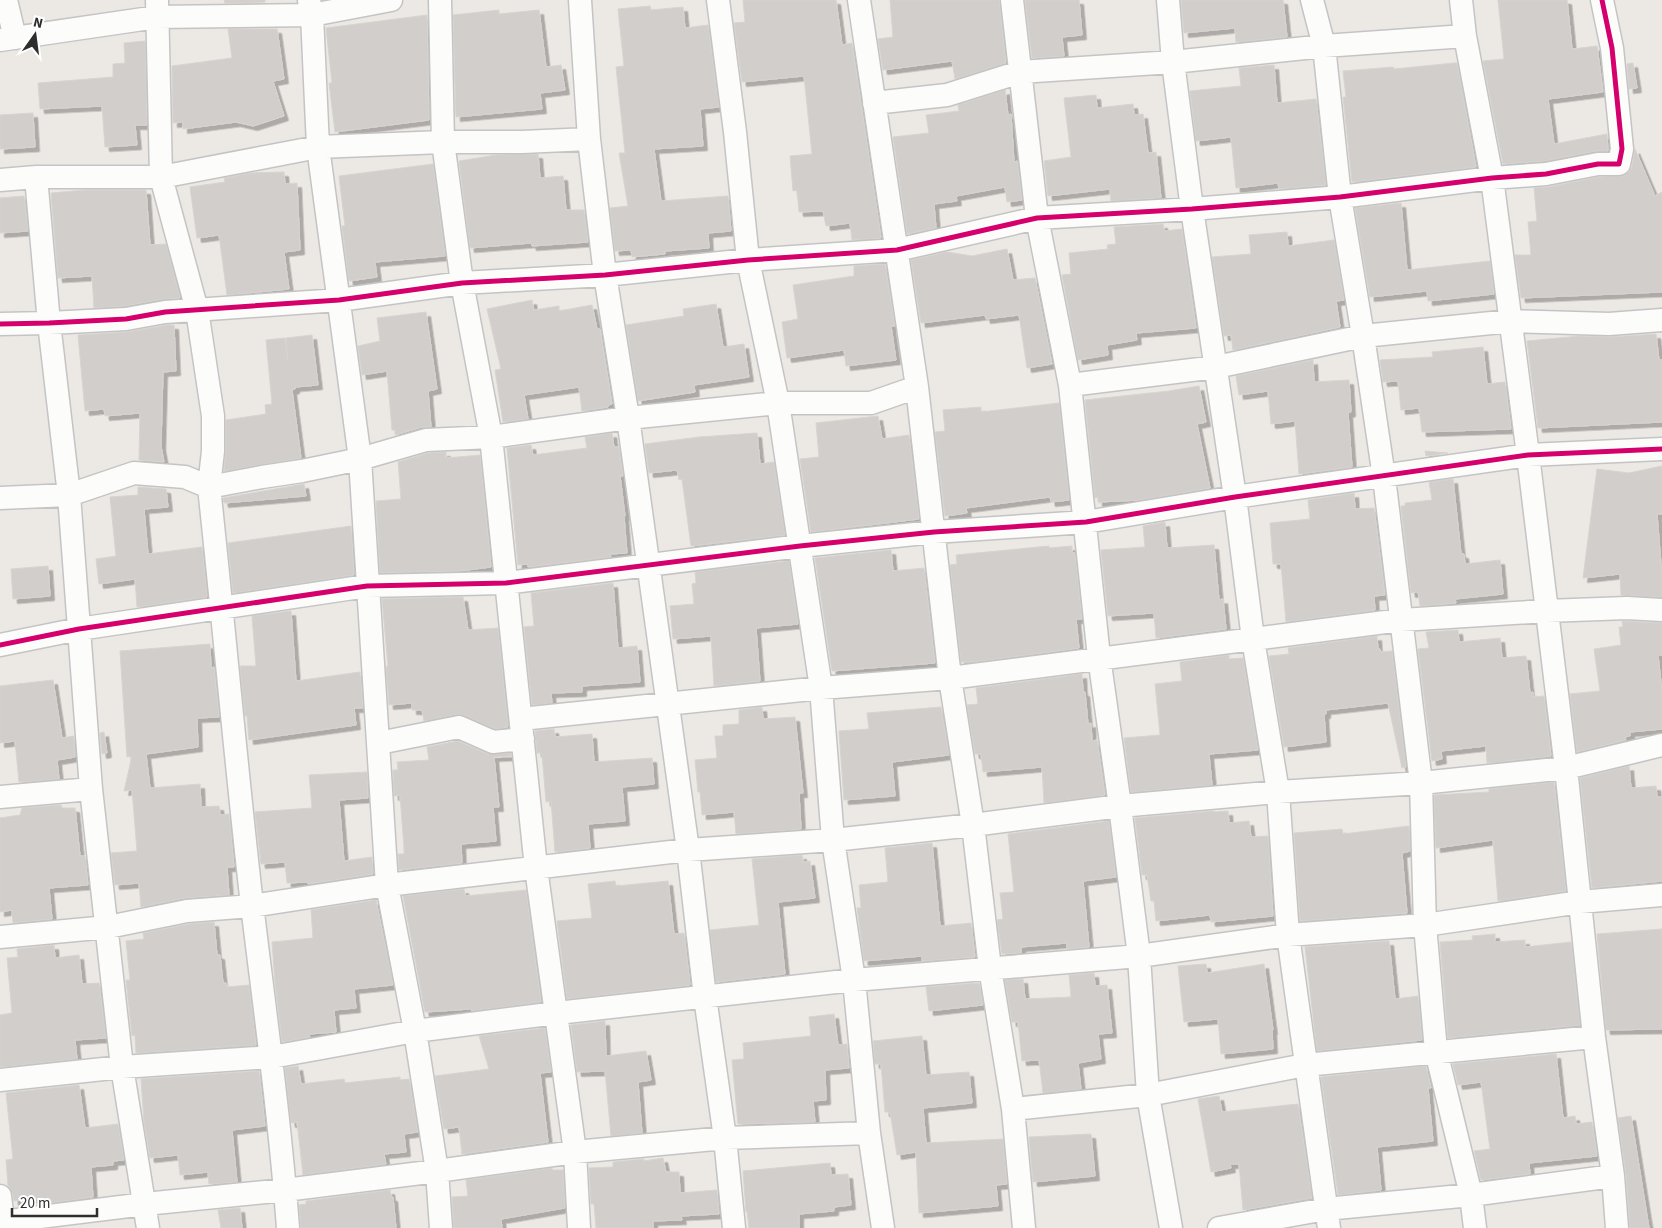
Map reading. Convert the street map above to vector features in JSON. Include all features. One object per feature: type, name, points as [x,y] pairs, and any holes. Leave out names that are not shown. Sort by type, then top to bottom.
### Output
[{"type":"street","points":[[6,0],[7,39],[157,8],[311,8],[391,0]]},
{"type":"street","points":[[440,0],[443,142],[462,283],[491,437],[536,868],[575,1152],[579,1228]]},
{"type":"street","points":[[580,0],[589,139],[605,274],[628,418],[688,850],[705,997],[725,1138],[734,1228]]},
{"type":"street","points":[[718,0],[735,132],[748,260],[778,403],[821,688],[833,840],[854,980],[869,1133],[883,1228]]},
{"type":"street","points":[[859,0],[917,387],[950,678],[973,825],[990,968],[1013,1109],[1024,1228]]},
{"type":"street","points":[[1012,0],[1037,218],[1070,385],[1099,657],[1140,956],[1148,1095],[1172,1228]]},
{"type":"street","points":[[1168,0],[1173,62],[1192,209],[1235,497],[1253,639],[1278,792],[1288,935],[1327,1219]]},
{"type":"street","points":[[1312,0],[1324,46],[1340,197],[1364,336],[1384,476],[1421,783],[1425,925],[1436,1052],[1471,1195],[1475,1228]]},
{"type":"street","points":[[1461,0],[1465,36],[1492,178],[1528,455],[1566,768],[1594,1037],[1613,1176],[1616,1228]]},
{"type":"street","points":[[0,324],[49,324],[126,319],[165,312],[339,300],[462,283],[605,274],[748,260],[896,250],[1037,218],[1192,209],[1340,197],[1492,178],[1546,174],[1598,164],[1619,164],[1622,149],[1612,48],[1602,0]]},
{"type":"street","points":[[157,8],[161,177],[197,310],[213,416],[213,451],[209,487],[236,766],[272,1057],[288,1228]]},
{"type":"street","points":[[311,8],[318,147],[360,459],[387,885],[415,1031],[436,1171],[441,1228]]},
{"type":"street","points":[[874,103],[947,95],[1020,72],[1173,62],[1324,46],[1465,36]]},
{"type":"street","points":[[0,180],[36,177],[161,177],[318,147],[589,139]]},
{"type":"street","points":[[36,177],[49,324],[69,496],[91,789],[108,927],[122,1067],[148,1228]]},
{"type":"street","points":[[1070,385],[1216,367],[1364,336],[1511,321],[1609,324],[1662,320]]},
{"type":"street","points":[[0,498],[69,496],[134,473],[185,477],[209,487],[360,459],[426,440],[491,437],[628,418],[778,403],[871,403],[917,387]]},
{"type":"street","points":[[0,645],[80,628],[367,586],[506,583],[800,546],[934,532],[1086,522],[1235,497],[1528,455],[1662,448]]},
{"type":"street","points":[[379,743],[458,728],[493,742],[522,729],[668,704],[821,688],[950,678],[1099,657],[1401,620],[1546,611],[1627,608],[1662,610]]},
{"type":"street","points":[[0,937],[108,927],[187,912],[252,906],[387,885],[688,850],[833,840],[973,825],[1120,806],[1278,792],[1421,783],[1566,768],[1662,745]]},
{"type":"street","points":[[0,797],[91,789]]},
{"type":"street","points":[[0,1080],[122,1067],[272,1057],[415,1031],[557,1013],[854,980],[1140,956],[1288,935],[1425,925],[1580,902],[1662,895]]},
{"type":"street","points":[[1013,1109],[1148,1095],[1305,1065],[1594,1037]]},
{"type":"street","points":[[0,1196],[3,1224],[145,1204],[285,1190],[575,1152],[725,1138],[869,1133]]},
{"type":"street","points":[[1219,1228],[1327,1219],[1471,1195],[1613,1176]]},
{"type":"building","points":[[224,0],[265,0],[265,2],[225,3]]},
{"type":"building","points":[[743,0],[836,0],[842,45],[852,43],[881,238],[852,240],[850,223],[826,226],[823,211],[799,212],[797,190],[793,191],[790,156],[812,154],[804,76],[742,82],[734,23],[745,22]]},
{"type":"building","points":[[890,0],[999,0],[1006,63],[955,79],[952,61],[883,70],[878,39],[893,37]]},
{"type":"building","points":[[1025,0],[1079,0],[1082,35],[1062,37],[1064,56],[1032,58]]},
{"type":"building","points":[[1181,0],[1283,0],[1287,37],[1236,42],[1235,28],[1184,33]]},
{"type":"building","points":[[1498,0],[1567,0],[1572,49],[1597,46],[1603,92],[1548,99],[1554,144],[1607,134],[1608,151],[1596,151],[1544,161],[1503,164],[1483,61],[1504,59]]},
{"type":"building","points":[[650,6],[651,10],[683,7],[685,28],[708,25],[719,107],[700,109],[703,146],[654,149],[661,201],[728,196],[731,231],[708,233],[709,248],[665,251],[665,254],[632,257],[631,250],[615,251],[610,208],[628,206],[619,153],[625,153],[616,67],[624,66],[618,9]]},
{"type":"building","points":[[499,10],[499,14],[539,10],[546,67],[561,65],[565,90],[540,93],[542,109],[456,117],[453,15]]},
{"type":"building","points":[[427,15],[429,120],[335,132],[329,83],[332,83],[326,28]]},
{"type":"building","points":[[228,29],[277,29],[284,79],[273,81],[284,116],[253,126],[236,122],[183,129],[183,122],[173,123],[172,66],[232,58]]},
{"type":"building","points":[[145,41],[147,125],[135,125],[137,145],[105,147],[102,106],[40,109],[38,83],[113,77],[113,64],[125,63],[124,43]]},
{"type":"building","points":[[1457,63],[1476,167],[1352,182],[1343,97],[1346,97],[1343,71],[1393,67],[1394,69]]},
{"type":"building","points":[[1633,63],[1637,88],[1629,89],[1627,64]]},
{"type":"building","points":[[1274,65],[1277,103],[1316,99],[1326,185],[1279,189],[1278,183],[1236,188],[1231,137],[1196,141],[1190,91],[1241,86],[1239,68]]},
{"type":"building","points":[[1005,90],[1008,115],[1011,114],[1014,162],[1017,161],[1022,200],[1007,202],[1005,187],[956,196],[957,201],[934,204],[936,228],[907,234],[893,137],[929,133],[926,115],[959,111],[958,105]]},
{"type":"building","points":[[1096,95],[1097,108],[1133,104],[1134,115],[1143,114],[1148,153],[1156,152],[1161,198],[1111,201],[1110,189],[1048,196],[1044,161],[1071,157],[1064,98]]},
{"type":"building","points":[[33,113],[35,147],[0,149],[0,115]]},
{"type":"building","points":[[1635,149],[1655,196],[1662,192],[1662,292],[1521,298],[1515,255],[1531,255],[1528,222],[1537,221],[1534,188],[1599,177],[1624,176],[1632,167]]},
{"type":"building","points":[[538,154],[540,178],[563,176],[566,210],[584,210],[588,242],[532,246],[531,243],[470,248],[459,161],[496,155]]},
{"type":"building","points":[[433,164],[445,256],[375,262],[377,277],[349,281],[342,226],[345,226],[339,176]]},
{"type":"building","points":[[284,172],[285,184],[297,183],[300,250],[284,252],[289,289],[227,295],[219,235],[197,238],[190,187],[225,182],[224,178],[250,173]]},
{"type":"building","points":[[84,190],[146,190],[150,245],[166,244],[180,298],[94,308],[92,276],[58,278],[51,193]]},
{"type":"building","points":[[24,196],[28,231],[0,233],[0,198]]},
{"type":"building","points":[[1401,203],[1407,270],[1490,261],[1494,294],[1428,301],[1427,291],[1370,297],[1355,208]]},
{"type":"building","points":[[1163,224],[1164,231],[1182,229],[1196,328],[1136,333],[1137,340],[1107,345],[1108,355],[1078,360],[1062,275],[1071,274],[1069,253],[1108,249],[1107,245],[1116,244],[1114,227]]},
{"type":"building","points":[[1287,232],[1288,246],[1334,240],[1344,300],[1336,301],[1340,327],[1233,350],[1231,335],[1224,336],[1212,257],[1251,254],[1249,235]]},
{"type":"building","points":[[1007,249],[1013,280],[1035,278],[1052,364],[1027,368],[1019,315],[986,319],[985,315],[921,323],[911,260],[947,252],[972,256]]},
{"type":"building","points":[[885,264],[895,326],[891,326],[896,360],[846,366],[844,350],[787,358],[782,322],[798,319],[793,285],[854,276],[854,266]]},
{"type":"building","points":[[532,300],[534,310],[559,306],[559,311],[592,305],[597,329],[600,329],[612,404],[608,405],[608,407],[582,411],[579,387],[524,395],[528,419],[503,422],[495,370],[501,369],[487,309]]},
{"type":"building","points":[[716,304],[723,347],[744,344],[749,377],[694,385],[695,392],[638,401],[626,325],[684,316],[683,309]]},
{"type":"building","points":[[426,312],[437,389],[428,391],[431,427],[422,427],[395,435],[395,430],[392,430],[387,371],[362,375],[358,346],[380,341],[377,318]]},
{"type":"building","points":[[174,325],[176,371],[163,372],[161,446],[164,462],[139,460],[140,413],[105,416],[104,409],[85,411],[78,335],[127,332]]},
{"type":"building","points":[[1656,334],[1659,360],[1662,360],[1662,422],[1538,428],[1527,341],[1580,336],[1610,337]]},
{"type":"building","points":[[312,335],[318,385],[295,387],[292,390],[301,458],[224,471],[226,420],[266,414],[265,405],[272,404],[266,340],[285,338],[288,362],[286,338]]},
{"type":"building","points":[[1483,347],[1487,384],[1505,382],[1511,429],[1422,432],[1419,408],[1401,410],[1398,381],[1383,382],[1380,360],[1433,357],[1432,352]]},
{"type":"building","points":[[1313,360],[1314,382],[1349,380],[1351,412],[1348,413],[1352,467],[1299,474],[1295,421],[1271,424],[1268,391],[1239,395],[1236,376]]},
{"type":"building","points":[[1199,386],[1206,422],[1197,424],[1210,488],[1141,500],[1098,502],[1098,497],[1095,498],[1085,400]]},
{"type":"building","points":[[1059,403],[1069,500],[1051,502],[1050,497],[966,508],[967,513],[945,516],[935,432],[945,431],[943,410],[981,407],[981,412]]},
{"type":"building","points":[[878,416],[882,439],[909,435],[919,519],[811,532],[800,459],[819,457],[816,423]]},
{"type":"building","points":[[612,433],[614,447],[619,447],[623,476],[620,476],[627,553],[610,554],[611,557],[528,567],[528,564],[518,565],[507,448],[531,445],[533,455],[587,448],[585,437]]},
{"type":"building","points":[[757,433],[760,464],[774,462],[785,535],[691,546],[682,479],[679,480],[677,470],[649,473],[645,444],[699,437]]},
{"type":"building","points":[[1425,451],[1448,453],[1426,456]]},
{"type":"building","points":[[446,452],[446,458],[480,455],[491,567],[459,571],[380,573],[376,501],[401,499],[398,462],[428,453]]},
{"type":"building","points":[[1662,466],[1662,514],[1657,514],[1662,597],[1621,595],[1620,574],[1583,578],[1597,469],[1629,473]]},
{"type":"building","points":[[1453,479],[1461,554],[1464,554],[1465,564],[1500,560],[1503,594],[1455,599],[1456,603],[1420,606],[1418,592],[1411,593],[1401,506],[1405,506],[1405,503],[1432,500],[1429,482]]},
{"type":"building","points":[[304,484],[306,496],[224,503],[223,498]]},
{"type":"building","points":[[138,487],[166,489],[168,507],[144,509],[148,554],[202,547],[207,597],[137,607],[135,579],[99,584],[96,559],[116,556],[110,497],[138,495]]},
{"type":"building","points":[[1354,493],[1355,509],[1374,508],[1385,595],[1374,596],[1375,610],[1286,622],[1281,564],[1273,564],[1270,523],[1310,519],[1308,500]]},
{"type":"building","points":[[1165,522],[1167,548],[1214,545],[1219,600],[1223,599],[1226,629],[1156,638],[1154,613],[1108,616],[1101,550],[1145,547],[1143,526]]},
{"type":"building","points":[[351,526],[354,575],[233,593],[228,543]]},
{"type":"building","points":[[1049,546],[1049,548],[1072,546],[1072,553],[1075,553],[1082,619],[1076,619],[1079,648],[974,662],[961,662],[950,565],[957,564],[956,555]]},
{"type":"building","points":[[891,550],[893,571],[924,568],[935,663],[832,671],[815,558]]},
{"type":"building","points":[[789,561],[798,624],[756,628],[760,681],[714,686],[711,636],[673,639],[670,606],[694,604],[692,584],[696,583],[695,572]]},
{"type":"building","points":[[48,566],[50,596],[13,599],[11,569]]},
{"type":"building","points":[[613,583],[618,648],[637,646],[640,682],[582,686],[582,692],[551,693],[552,703],[532,705],[524,627],[534,626],[531,593]]},
{"type":"building","points":[[463,597],[468,630],[498,628],[508,727],[495,729],[464,715],[457,714],[424,721],[422,710],[412,710],[412,703],[389,705],[386,667],[388,666],[382,599]]},
{"type":"building","points":[[291,611],[296,681],[360,672],[363,708],[354,708],[356,725],[249,740],[240,666],[256,666],[252,616]]},
{"type":"building","points":[[1622,621],[1662,623],[1662,655],[1658,655],[1662,692],[1662,729],[1630,732],[1630,736],[1625,737],[1626,740],[1577,752],[1570,694],[1600,691],[1594,649],[1621,645],[1619,627],[1623,627]]},
{"type":"building","points":[[1458,630],[1459,642],[1500,638],[1502,658],[1526,656],[1530,693],[1533,692],[1533,697],[1544,696],[1551,756],[1487,763],[1486,746],[1441,751],[1442,759],[1432,761],[1418,649],[1429,648],[1426,632]]},
{"type":"building","points":[[1377,636],[1378,649],[1381,652],[1392,651],[1406,767],[1402,768],[1388,703],[1326,710],[1326,714],[1324,714],[1326,742],[1284,747],[1269,656],[1289,654],[1288,648]]},
{"type":"building","points":[[210,644],[211,668],[214,667],[219,717],[197,718],[198,747],[146,754],[150,788],[200,784],[201,807],[219,806],[220,815],[229,814],[234,867],[227,867],[229,895],[185,898],[141,907],[139,883],[115,885],[111,853],[137,851],[132,790],[124,791],[132,756],[127,757],[120,651]]},
{"type":"building","points":[[1229,655],[1229,659],[1243,658],[1258,750],[1209,754],[1212,785],[1131,792],[1124,738],[1160,735],[1155,684],[1182,681],[1180,662]]},
{"type":"building","points":[[1082,674],[1088,724],[1091,723],[1092,741],[1097,740],[1105,795],[1044,803],[1042,767],[983,772],[981,754],[975,754],[967,705],[978,704],[976,688]]},
{"type":"building","points":[[53,680],[62,738],[74,736],[75,757],[57,760],[59,779],[19,782],[15,741],[0,743],[0,686]]},
{"type":"building","points":[[762,707],[763,719],[795,717],[803,793],[799,793],[801,829],[736,834],[734,812],[702,815],[695,760],[717,758],[715,736],[723,736],[723,725],[739,724],[739,710]]},
{"type":"building","points":[[941,707],[949,755],[892,762],[895,796],[844,800],[839,731],[869,729],[867,713]]},
{"type":"building","points":[[554,729],[555,737],[592,734],[594,762],[652,758],[654,784],[622,787],[625,821],[588,824],[590,848],[555,852],[551,801],[546,802],[542,753],[537,753],[535,731]]},
{"type":"building","points":[[104,732],[107,753],[102,754],[100,733]]},
{"type":"building","points":[[458,741],[488,754],[511,753],[511,756],[494,757],[499,807],[493,807],[496,841],[461,844],[462,863],[399,870],[398,854],[404,854],[404,848],[400,795],[394,796],[393,770],[398,770],[397,762],[429,760],[427,747]]},
{"type":"building","points":[[1629,766],[1631,788],[1656,786],[1657,797],[1662,797],[1662,881],[1592,888],[1580,778]]},
{"type":"building","points":[[367,772],[368,798],[339,800],[344,861],[372,857],[373,874],[308,884],[308,882],[287,883],[285,862],[261,864],[255,812],[312,808],[309,775]]},
{"type":"building","points":[[1554,782],[1566,891],[1498,901],[1493,840],[1436,848],[1434,795],[1489,792],[1489,789]]},
{"type":"building","points":[[61,805],[62,808],[75,808],[80,856],[85,856],[88,885],[49,888],[52,919],[13,923],[12,910],[0,912],[0,818],[20,815],[22,808]]},
{"type":"building","points":[[1228,811],[1229,823],[1249,821],[1251,837],[1268,836],[1273,916],[1211,922],[1210,915],[1156,921],[1154,901],[1151,901],[1147,875],[1142,875],[1135,818]]},
{"type":"building","points":[[1109,821],[1116,877],[1083,881],[1089,947],[1067,949],[1067,943],[1021,947],[1021,953],[1002,954],[997,920],[1003,919],[1000,893],[1014,892],[1008,834]]},
{"type":"building","points":[[1409,826],[1410,851],[1402,853],[1407,913],[1300,921],[1294,833],[1342,829],[1343,834]]},
{"type":"building","points":[[932,843],[940,926],[971,923],[975,957],[922,961],[922,956],[864,961],[857,908],[861,908],[859,885],[888,882],[885,848]]},
{"type":"building","points":[[802,855],[803,862],[810,861],[815,898],[778,902],[785,974],[716,982],[710,930],[759,925],[752,859]]},
{"type":"building","points":[[615,881],[616,886],[668,881],[674,934],[684,933],[690,985],[567,999],[557,921],[592,918],[588,884]]},
{"type":"building","points":[[464,889],[465,896],[526,890],[541,1002],[472,1011],[471,1009],[425,1012],[403,896]]},
{"type":"building","points":[[376,900],[393,985],[354,989],[356,1008],[334,1010],[336,1032],[309,1034],[310,1037],[282,1042],[272,942],[313,938],[311,910]]},
{"type":"building","points":[[214,922],[217,955],[220,955],[223,983],[226,983],[227,987],[249,985],[256,1045],[136,1053],[135,1035],[132,1036],[126,980],[130,980],[126,941],[144,939],[143,933],[189,924]]},
{"type":"building","points":[[1662,929],[1662,1029],[1606,1030],[1597,934]]},
{"type":"building","points":[[1495,934],[1495,942],[1525,940],[1525,947],[1571,942],[1580,1025],[1448,1038],[1440,942],[1473,940],[1472,936]]},
{"type":"building","points":[[1389,941],[1395,999],[1418,996],[1422,1040],[1317,1051],[1305,947]]},
{"type":"building","points":[[54,945],[55,958],[79,955],[82,984],[99,983],[106,1038],[75,1040],[77,1059],[0,1067],[0,1015],[12,1013],[7,958],[18,957],[17,949]]},
{"type":"building","points":[[1206,964],[1207,973],[1264,964],[1273,1030],[1273,1049],[1221,1054],[1218,1019],[1184,1022],[1178,966]]},
{"type":"building","points":[[1094,973],[1095,986],[1107,985],[1112,1033],[1098,1034],[1101,1059],[1078,1063],[1081,1089],[1043,1093],[1039,1060],[1022,1061],[1018,1022],[1012,1022],[1005,980],[1023,979],[1025,999],[1071,997],[1069,975]]},
{"type":"building","points":[[979,983],[983,1005],[929,1011],[926,987]]},
{"type":"building","points":[[834,1014],[838,1045],[847,1044],[849,1068],[825,1070],[826,1100],[813,1101],[815,1122],[738,1124],[732,1060],[744,1059],[743,1043],[811,1036],[809,1017]]},
{"type":"building","points":[[605,1021],[606,1056],[646,1051],[651,1080],[638,1082],[642,1133],[611,1136],[605,1071],[577,1072],[571,1025]]},
{"type":"building","points":[[545,1028],[551,1072],[540,1073],[548,1142],[462,1154],[459,1127],[444,1129],[435,1076],[489,1069],[479,1036]]},
{"type":"building","points":[[922,1036],[926,1075],[969,1072],[972,1103],[923,1108],[926,1143],[1003,1139],[1007,1184],[996,1185],[998,1206],[919,1213],[916,1152],[897,1155],[890,1112],[885,1112],[881,1064],[875,1064],[873,1041]]},
{"type":"building","points":[[1556,1054],[1563,1118],[1575,1116],[1576,1124],[1592,1122],[1597,1156],[1529,1163],[1530,1174],[1481,1180],[1474,1151],[1490,1149],[1481,1082],[1458,1085],[1453,1064]]},
{"type":"building","points":[[298,1066],[301,1084],[344,1079],[345,1083],[400,1077],[400,1080],[409,1079],[418,1132],[404,1134],[406,1152],[384,1154],[386,1164],[303,1175],[297,1122],[291,1123],[285,1068]]},
{"type":"building","points":[[1426,1066],[1431,1088],[1428,1088],[1433,1141],[1377,1147],[1381,1190],[1338,1195],[1321,1077]]},
{"type":"building","points":[[259,1071],[265,1126],[232,1130],[237,1182],[209,1184],[208,1172],[180,1175],[178,1155],[150,1158],[144,1122],[141,1079]]},
{"type":"building","points":[[79,1085],[85,1128],[118,1124],[124,1160],[113,1161],[113,1165],[91,1167],[93,1197],[42,1204],[42,1198],[14,1201],[13,1194],[8,1186],[6,1160],[13,1159],[6,1093]]},
{"type":"building","points":[[1219,1096],[1222,1112],[1298,1104],[1312,1198],[1243,1210],[1239,1164],[1230,1164],[1231,1168],[1211,1172],[1198,1099]]},
{"type":"building","points":[[1631,1116],[1649,1228],[1630,1228],[1626,1175],[1618,1118]]},
{"type":"building","points":[[1091,1134],[1095,1176],[1033,1182],[1029,1137]]},
{"type":"building","points":[[663,1158],[666,1172],[679,1172],[680,1193],[717,1190],[719,1214],[681,1216],[682,1220],[653,1221],[653,1228],[596,1228],[594,1204],[591,1204],[589,1168],[613,1167],[613,1162]]},
{"type":"building","points":[[830,1163],[831,1175],[848,1174],[851,1205],[834,1207],[834,1211],[799,1214],[799,1228],[749,1228],[743,1171]]},
{"type":"building","points":[[552,1168],[552,1170],[563,1170],[565,1208],[501,1219],[502,1228],[454,1228],[452,1197],[468,1196],[466,1180]]},
{"type":"building","points":[[390,1190],[391,1197],[393,1197],[396,1228],[301,1228],[299,1205],[306,1204],[306,1201]]},
{"type":"building","points":[[240,1208],[242,1228],[221,1228],[218,1210]]},
{"type":"cycle path","points":[[0,324],[126,319],[165,312],[339,300],[462,283],[605,275],[748,260],[897,250],[1037,218],[1192,209],[1340,197],[1492,178],[1546,174],[1598,164],[1619,164],[1622,149],[1612,48],[1602,0]]},
{"type":"cycle path","points":[[0,645],[79,629],[367,586],[506,583],[800,546],[934,532],[1086,522],[1235,497],[1528,455],[1662,449]]}]
